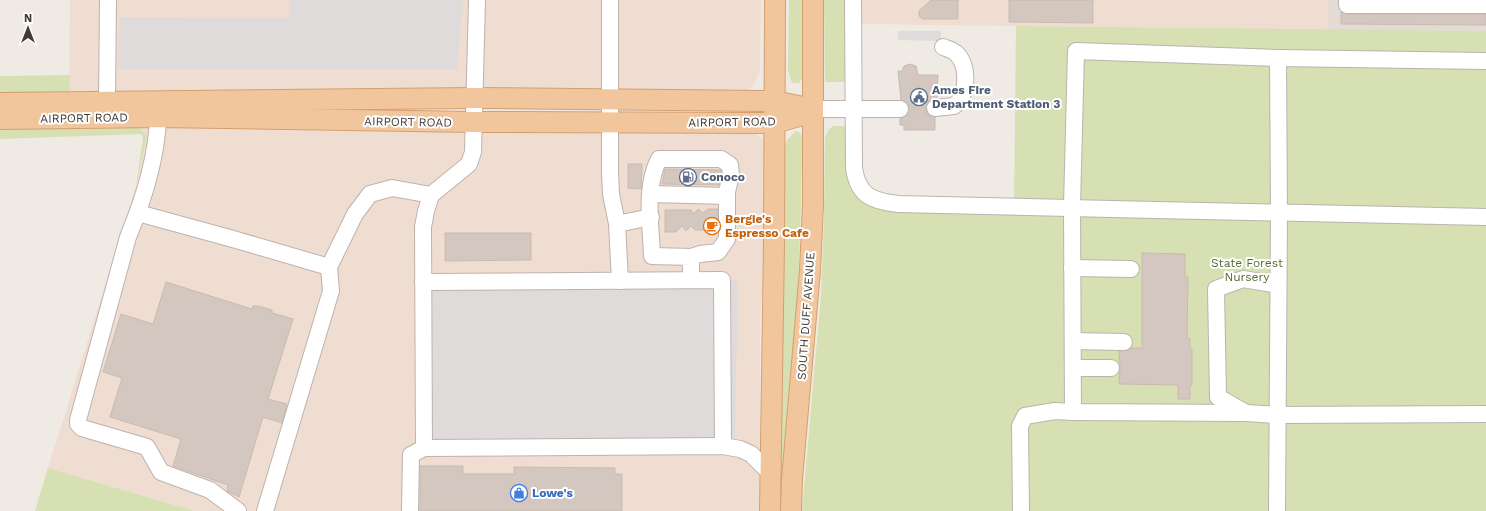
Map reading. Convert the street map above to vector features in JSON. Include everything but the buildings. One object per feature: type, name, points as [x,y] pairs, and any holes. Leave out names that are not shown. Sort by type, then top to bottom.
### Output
[{"type":"main road","points":[[770,511],[775,0]]},
{"type":"main road","name":"SOUTH DUFF AVENUE","points":[[791,511],[792,479],[810,270],[813,109],[813,0]]},
{"type":"main road","name":"AIRPORT ROAD","points":[[0,103],[474,98],[774,101],[787,102],[813,109]]},
{"type":"main road","name":"AIRPORT ROAD","points":[[0,119],[158,117],[473,122],[774,123],[803,115],[813,109]]},
{"type":"street","points":[[107,102],[108,0]]},
{"type":"street","points":[[424,448],[423,227],[431,195],[470,164],[473,152],[477,0]]},
{"type":"street","points":[[610,0],[611,194],[617,224],[620,281]]},
{"type":"street","points":[[853,0],[855,177],[858,185],[864,193],[876,200],[898,204],[1072,206],[1279,214],[1486,217]]},
{"type":"street","points":[[1347,0],[1347,4],[1449,3],[1486,5]]},
{"type":"street","points":[[935,108],[954,106],[963,97],[965,78],[963,65],[957,54],[952,50],[943,47]]},
{"type":"street","points":[[1073,412],[1072,206],[1076,51],[1278,58],[1486,61]]},
{"type":"street","points":[[1277,511],[1279,214],[1278,58]]},
{"type":"street","name":"AIRPORT ROAD","points":[[813,109],[900,109]]},
{"type":"street","points":[[158,117],[158,136],[138,213],[128,237],[78,424],[82,428],[147,447],[161,472],[210,490],[238,511]]},
{"type":"street","points":[[659,159],[721,159],[730,165],[731,170],[727,196],[727,238],[718,252],[700,254],[691,257],[652,256],[651,194],[655,168],[659,159]]},
{"type":"street","points":[[265,511],[331,291],[329,268],[355,214],[370,194],[392,188],[431,195]]},
{"type":"street","points":[[651,194],[727,196]]},
{"type":"street","points":[[138,213],[233,239],[329,268]]},
{"type":"street","points":[[617,224],[651,217]]},
{"type":"street","points":[[691,257],[691,280]]},
{"type":"street","points":[[1072,268],[1131,269]]},
{"type":"street","points":[[1246,413],[1218,397],[1216,289],[1243,279],[1278,286]]},
{"type":"street","points":[[423,282],[722,280],[723,446]]},
{"type":"street","points":[[1073,340],[1124,342]]},
{"type":"street","points":[[1073,368],[1111,368]]},
{"type":"street","points":[[1020,511],[1020,426],[1025,416],[1055,411],[1246,413],[1278,415],[1486,414]]},
{"type":"street","points":[[410,511],[411,455],[424,448],[723,446],[740,449],[751,454],[771,474]]},
{"type":"shaded area","points":[[70,0],[761,0],[760,72],[753,86],[748,91],[69,94]]},
{"type":"shaded area","points":[[290,0],[463,0],[457,69],[118,69],[120,17],[290,18]]},
{"type":"shaded area","points":[[859,0],[1328,0],[1328,30],[860,24]]},
{"type":"shaded area","points":[[1328,0],[1486,0],[1486,31],[1328,30]]},
{"type":"shaded area","points":[[898,31],[941,31],[941,41],[898,40]]},
{"type":"shaded area","points":[[140,126],[756,133],[764,141],[766,156],[763,279],[760,322],[760,511],[195,511],[48,468],[136,186],[147,137]]},
{"type":"shaded area","points":[[738,280],[735,441],[424,448],[423,282]]},
{"type":"green space","points":[[789,0],[806,0],[806,57],[805,68],[799,83],[792,83],[788,71]]},
{"type":"green space","points":[[824,0],[847,0],[846,81],[843,82],[825,82]]},
{"type":"green space","name":"State Forest Nursery","points":[[1016,26],[1486,31],[1486,511],[802,511],[821,294],[825,137],[829,129],[833,126],[844,126],[861,198],[1014,211]]},
{"type":"green space","points":[[70,75],[69,94],[0,95],[0,76]]},
{"type":"green space","points":[[0,126],[140,126],[147,137],[136,186],[143,138],[141,134],[0,139]]},
{"type":"green space","points":[[796,131],[800,133],[802,137],[797,313],[784,489],[778,489],[784,151],[787,140]]},
{"type":"green space","points":[[48,468],[195,511],[35,511]]},
{"type":"tunnel","points":[[900,109],[935,108]]},
{"type":"place","name":"Ames Fire Department Station 3","points":[[919,97]]},
{"type":"place","name":"Conoco","points":[[688,177]]},
{"type":"place","name":"Bergie's Espresso Cafe","points":[[712,226]]},
{"type":"place","name":"Lowe's","points":[[519,493]]}]
